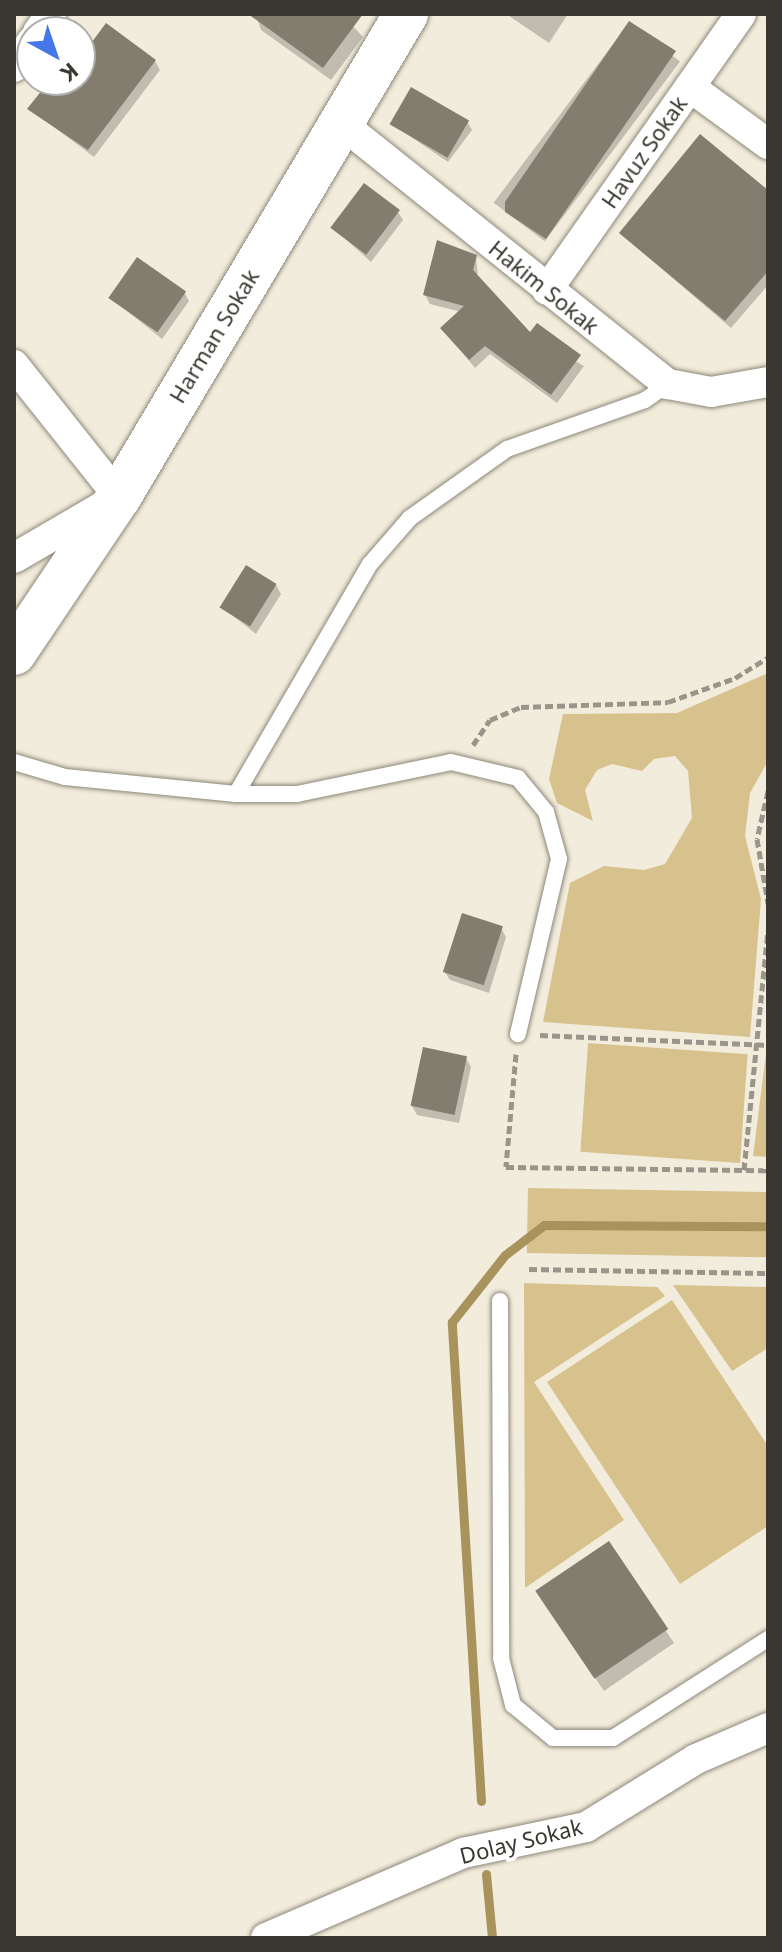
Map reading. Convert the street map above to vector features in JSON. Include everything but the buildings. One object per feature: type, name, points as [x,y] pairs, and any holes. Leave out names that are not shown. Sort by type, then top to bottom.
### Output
[{"type":"street","name":"Harman Sokak","points":[[14,653],[119,497],[406,14]]},
{"type":"street","name":"Havuz Sokak","points":[[547,290],[741,14]]},
{"type":"street","points":[[690,87],[768,144]]},
{"type":"street","name":"Hakim Sokak","points":[[342,124],[668,384],[711,392],[768,382]]},
{"type":"street","points":[[14,365],[119,497],[14,558]]},
{"type":"street","name":"Dolay Sokak","points":[[266,1938],[463,1853],[586,1827],[696,1759],[768,1728]]},
{"type":"lane","points":[[236,794],[370,564],[410,518],[507,449],[645,400],[668,384]]},
{"type":"lane","points":[[14,762],[65,777],[236,794],[297,794],[470,762],[529,788],[557,842],[518,1034]]},
{"type":"lane","points":[[500,1301],[501,1658],[513,1705],[553,1738],[613,1738],[768,1639]]},
{"type":"path","points":[[470,762],[475,736],[490,720],[521,707],[668,702],[735,678],[768,657]]},
{"type":"path","points":[[768,791],[757,839],[768,903]]},
{"type":"path","points":[[744,1170],[768,930]]},
{"type":"path","points":[[768,1045],[518,1034],[506,1167],[768,1170]]},
{"type":"path","points":[[529,1269],[768,1273]]},
{"type":"shaded area","points":[[768,673],[768,761],[750,793],[745,836],[761,899],[750,1037],[543,1022],[570,883],[604,866],[644,870],[665,864],[692,818],[688,771],[675,756],[654,759],[642,771],[612,764],[597,770],[585,790],[593,821],[557,803],[549,779],[563,714],[677,713]]},
{"type":"shaded area","points":[[588,1043],[748,1054],[740,1163],[580,1152]]},
{"type":"shaded area","points":[[766,1054],[768,1157],[753,1156]]},
{"type":"shaded area","points":[[528,1188],[768,1192],[767,1257],[527,1253]]},
{"type":"shaded area","points":[[524,1283],[657,1287],[665,1296],[534,1382],[624,1520],[525,1588]]},
{"type":"shaded area","points":[[673,1285],[768,1287],[768,1348],[732,1371]]},
{"type":"shaded area","points":[[672,1300],[768,1446],[768,1526],[680,1584],[547,1382]]},
{"type":"waterway","points":[[481,1801],[452,1322],[505,1255],[544,1225],[768,1226]]},
{"type":"waterway","points":[[486,1874],[492,1938]]}]
